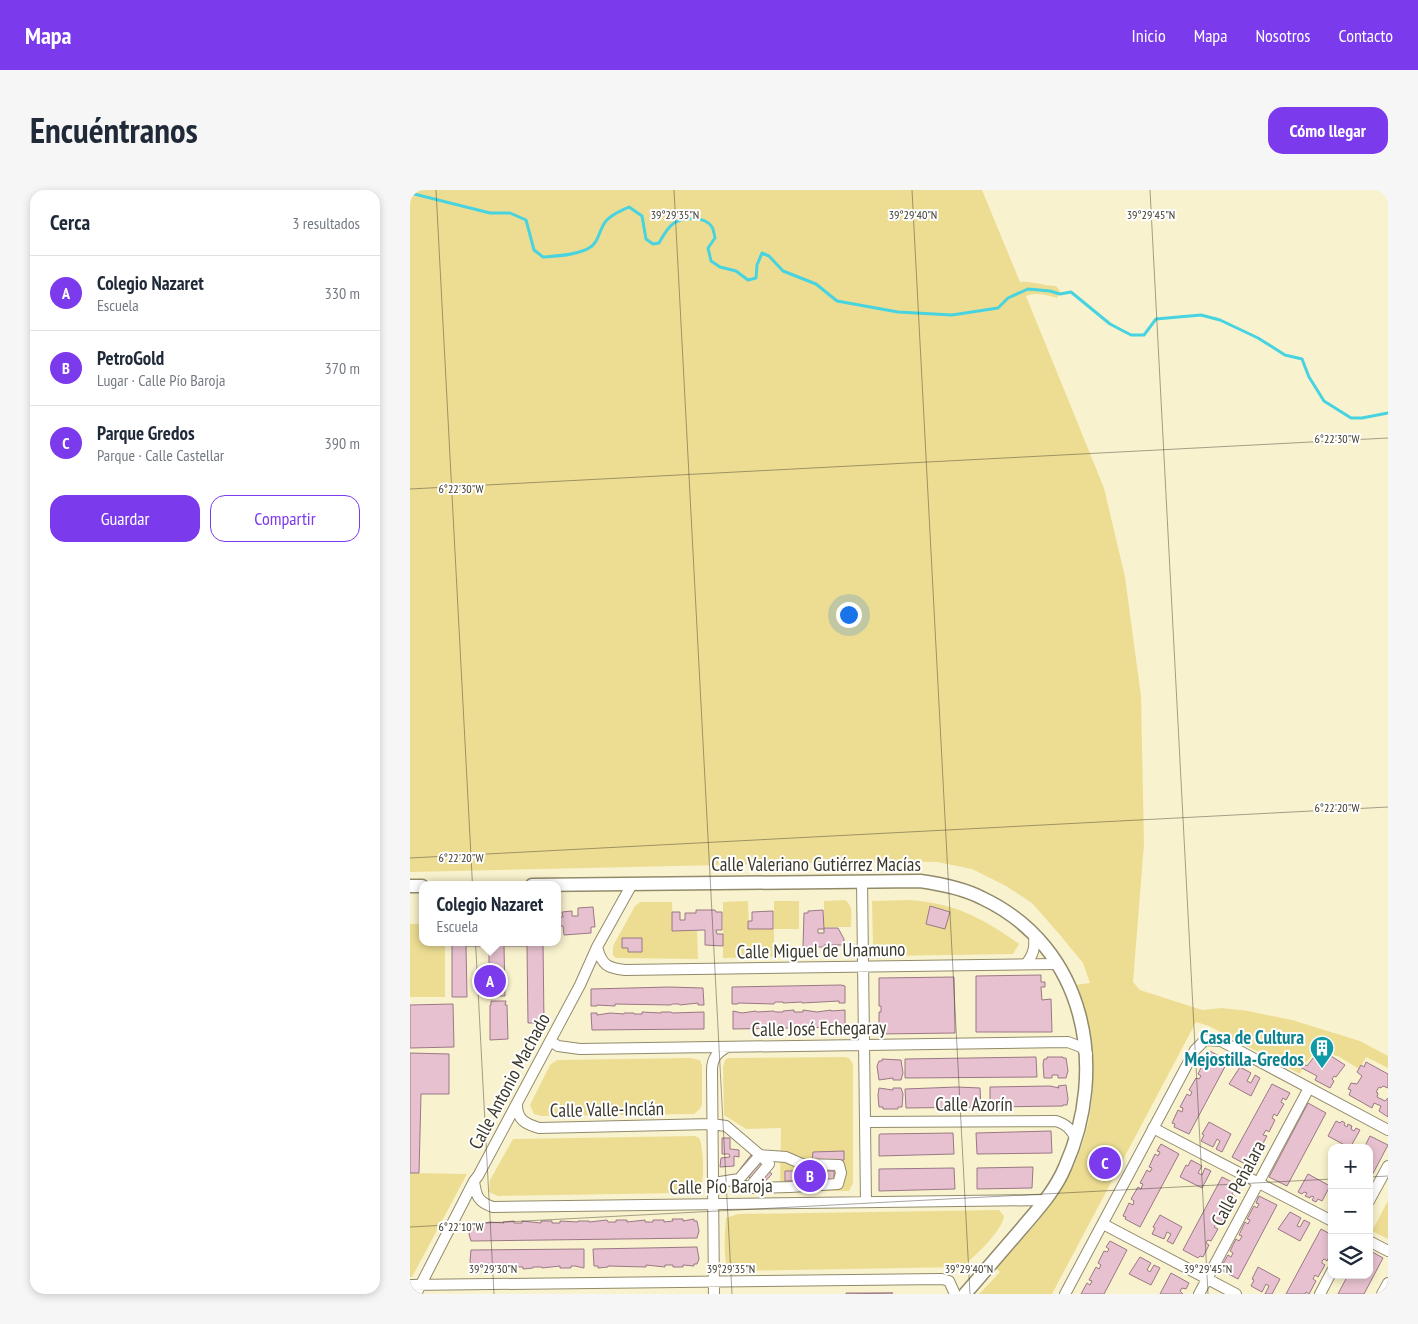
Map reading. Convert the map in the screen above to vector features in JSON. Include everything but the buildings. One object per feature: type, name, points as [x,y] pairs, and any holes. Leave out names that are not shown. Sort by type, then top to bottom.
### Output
[{"type":"main road","name":"Calle Valeriano Gutiérrez Macías","points":[[561,885],[920,881],[942,884],[983,898],[1003,910],[1034,935],[1058,964],[1078,1004],[1087,1054],[1084,1100],[1076,1139],[1066,1166],[1054,1188],[1046,1200],[965,1294]]},
{"type":"street","points":[[862,881],[866,1202]]},
{"type":"street","name":"Calle Antonio Machado","points":[[416,1294],[474,1181],[580,984],[597,947],[632,884]]},
{"type":"street","points":[[1026,964],[1032,956],[1035,947],[1034,935]]},
{"type":"street","name":"Calle Miguel de Unamuno","points":[[597,947],[601,959],[610,968],[625,970],[1058,964]]},
{"type":"street","points":[[1065,1294],[1195,1050],[1205,1040],[1221,1041],[1388,1130]]},
{"type":"street","name":"Calle José Echegaray","points":[[550,1041],[558,1046],[580,1049],[1068,1042],[1081,1047],[1087,1054]]},
{"type":"street","points":[[714,1294],[712,1061],[717,1053],[727,1047]]},
{"type":"street","name":"Calle Peñalara","points":[[1199,1294],[1309,1088]]},
{"type":"street","name":"Calle Valle-Inclán","points":[[516,1105],[519,1118],[527,1125],[539,1128],[712,1124]]},
{"type":"street","name":"Calle Azorín","points":[[865,1122],[1056,1121],[1064,1123],[1076,1139]]},
{"type":"street","points":[[712,1124],[726,1126],[769,1164],[749,1188]]},
{"type":"street","points":[[1153,1128],[1328,1219]]},
{"type":"street","points":[[713,1190],[720,1182],[738,1179],[760,1155]]},
{"type":"street","points":[[738,1179],[749,1188],[790,1187],[838,1184],[842,1173],[839,1165],[802,1164],[786,1158],[760,1155]]},
{"type":"street","points":[[1373,1194],[1388,1166]]},
{"type":"street","name":"Calle Pío Baroja","points":[[474,1181],[476,1194],[484,1204],[493,1207],[1046,1200]]},
{"type":"street","points":[[1103,1224],[1236,1294]]},
{"type":"street","points":[[1373,1243],[1388,1251]]},
{"type":"street","points":[[410,1285],[942,1279],[949,1281],[956,1294]]},
{"type":"street","points":[[1320,1294],[1328,1279]]},
{"type":"street","points":[[1382,1294],[1388,1283]]},
{"type":"shaded area","points":[[410,190],[982,190],[1020,282],[1056,286],[1060,291],[1057,298],[1037,294],[1026,296],[1104,488],[1125,577],[1141,696],[1144,844],[1133,982],[1140,990],[1202,1010],[1222,1008],[1248,1011],[1292,1020],[1360,1041],[1388,1056],[1388,1068],[1366,1057],[1359,1069],[1319,1046],[1306,1063],[1303,1060],[1298,1060],[1298,1066],[1302,1069],[1300,1074],[1209,1026],[1196,1022],[1052,1294],[979,1294],[1000,1272],[996,1268],[1036,1224],[1062,1188],[1079,1153],[1087,1130],[1091,1105],[1093,1081],[1089,1032],[1075,985],[1090,983],[1083,963],[1032,903],[1006,886],[972,869],[937,862],[893,861],[410,872]]},
{"type":"shaded area","points":[[845,900],[851,909],[851,927],[824,927],[824,901]]},
{"type":"shaded area","points":[[910,900],[941,904],[967,913],[980,919],[1019,944],[1013,954],[879,956],[875,953],[873,946],[872,901]]},
{"type":"shaded area","points":[[748,901],[749,929],[774,929],[774,957],[723,958],[723,902]]},
{"type":"shaded area","points":[[774,901],[799,901],[799,929],[774,929]]},
{"type":"shaded area","points":[[640,902],[672,902],[673,930],[697,930],[698,959],[616,958],[613,955],[613,946],[635,906]]},
{"type":"shaded area","points":[[410,924],[419,924],[419,946],[445,946],[445,997],[410,997]]},
{"type":"shaded area","points":[[690,1058],[700,1060],[702,1066],[702,1104],[700,1109],[694,1114],[541,1116],[534,1114],[530,1105],[550,1065],[557,1060]]},
{"type":"shaded area","points":[[728,1058],[849,1058],[853,1064],[853,1183],[849,1191],[780,1191],[781,1128],[746,1129],[724,1115],[723,1067],[725,1060]]},
{"type":"shaded area","points":[[695,1136],[699,1138],[701,1143],[703,1157],[703,1174],[699,1192],[498,1196],[489,1192],[490,1180],[513,1139]]},
{"type":"shaded area","points":[[410,1173],[467,1174],[412,1277],[410,1277]]},
{"type":"shaded area","points":[[1388,1201],[1388,1239],[1373,1232]]},
{"type":"shaded area","points":[[999,1210],[1004,1216],[999,1229],[973,1258],[961,1267],[734,1271],[727,1267],[726,1218],[738,1214]]},
{"type":"waterway","points":[[410,193],[490,213],[510,213],[526,220],[534,250],[543,257],[573,254],[589,248],[595,243],[608,219],[629,207],[642,216],[646,239],[653,244],[659,243],[674,223],[689,219],[700,219],[709,223],[713,228],[715,238],[708,248],[711,261],[720,267],[736,271],[748,280],[756,278],[757,265],[762,253],[769,256],[783,271],[816,284],[837,301],[898,312],[952,315],[998,308],[1008,298],[1028,289],[1060,294],[1071,292],[1110,324],[1131,335],[1144,335],[1156,319],[1201,315],[1220,320],[1258,338],[1285,355],[1302,359],[1309,377],[1324,401],[1351,418],[1388,413]]},
{"type":"place","name":"Colegio Nazaret","points":[[490,981]]},
{"type":"place","name":"Casa de Cultura Mejostilla-Gredos","points":[[1322,1069]]},
{"type":"place","name":"Parque Gredos","points":[[1105,1163]]},
{"type":"place","name":"PetroGold","points":[[810,1176]]}]
